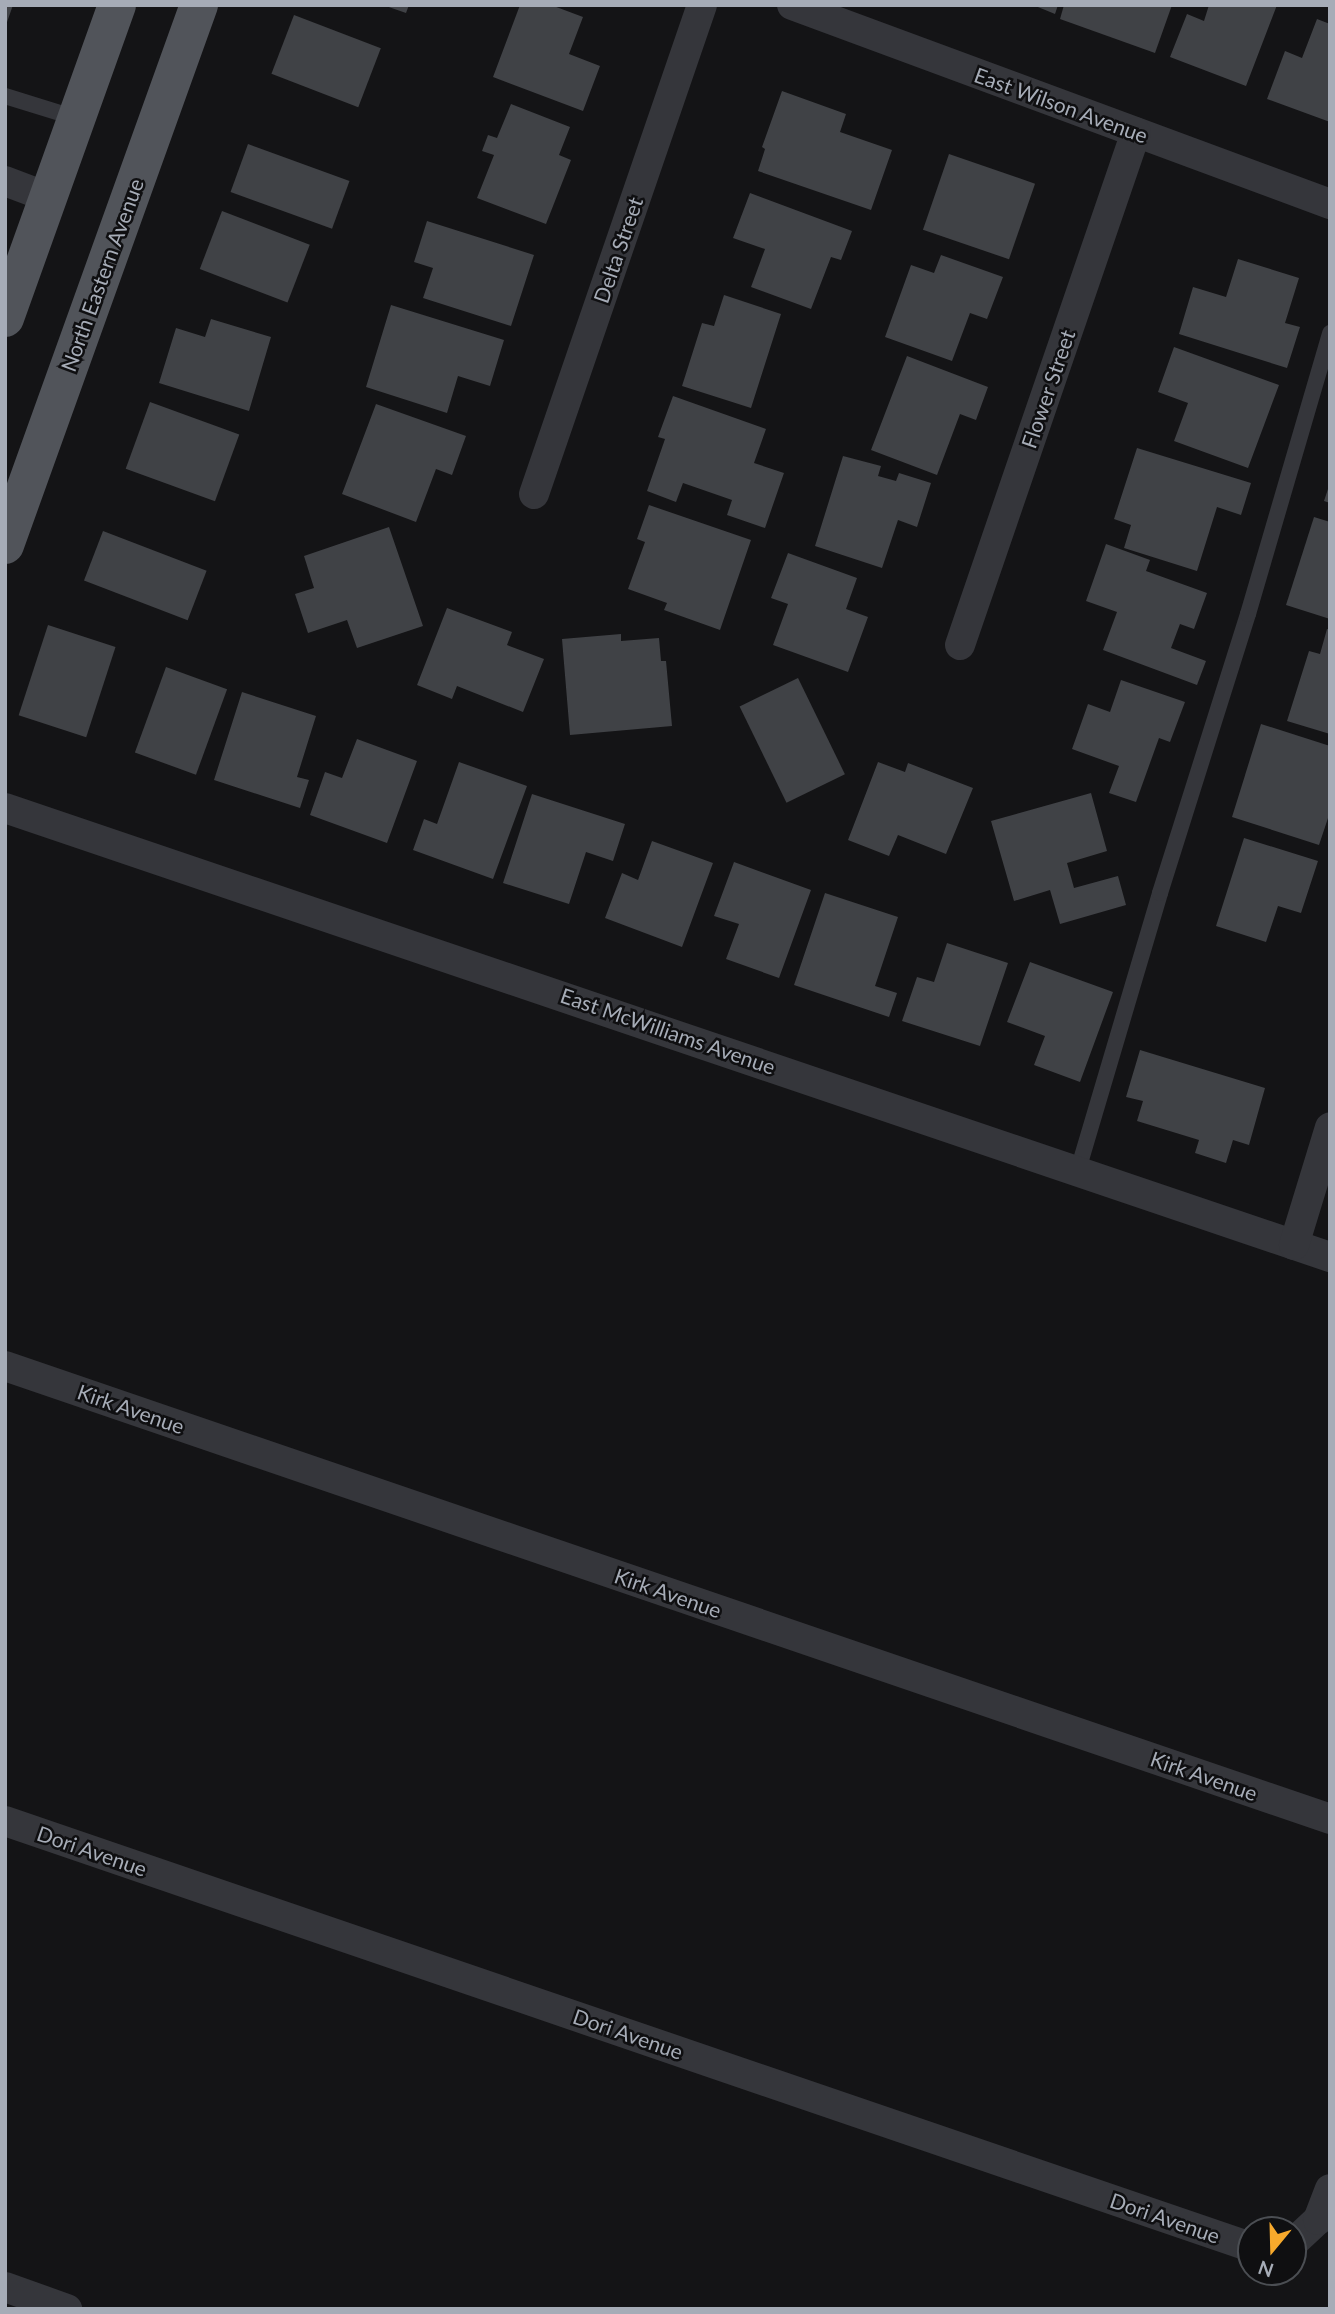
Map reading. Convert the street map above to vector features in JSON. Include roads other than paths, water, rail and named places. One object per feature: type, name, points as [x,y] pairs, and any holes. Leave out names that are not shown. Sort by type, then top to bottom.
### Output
[{"type":"main road","name":"North Eastern Avenue","points":[[5,545],[199,5]]},
{"type":"main road","points":[[5,318],[77,118],[109,7]]},
{"type":"street","name":"Delta Street","points":[[534,494],[702,5]]},
{"type":"street","name":"East Wilson Avenue","points":[[792,5],[1330,204]]},
{"type":"street","name":"Flower Street","points":[[960,645],[1136,132]]},
{"type":"street","points":[[5,181],[50,198]]},
{"type":"street","name":"East McWilliams Avenue","points":[[5,808],[1330,1257]]},
{"type":"street","points":[[1294,1245],[1330,1127]]},
{"type":"street","name":"Kirk Avenue","points":[[5,1366],[1330,1819]]},
{"type":"street","name":"Dori Avenue","points":[[5,1821],[1237,2242]]},
{"type":"street","points":[[1307,2230],[1318,2220],[1330,2189]]},
{"type":"street","points":[[5,2287],[67,2309]]},
{"type":"lane","points":[[5,96],[77,118]]},
{"type":"lane","points":[[1078,1170],[1160,893],[1252,601],[1330,333]]}]
